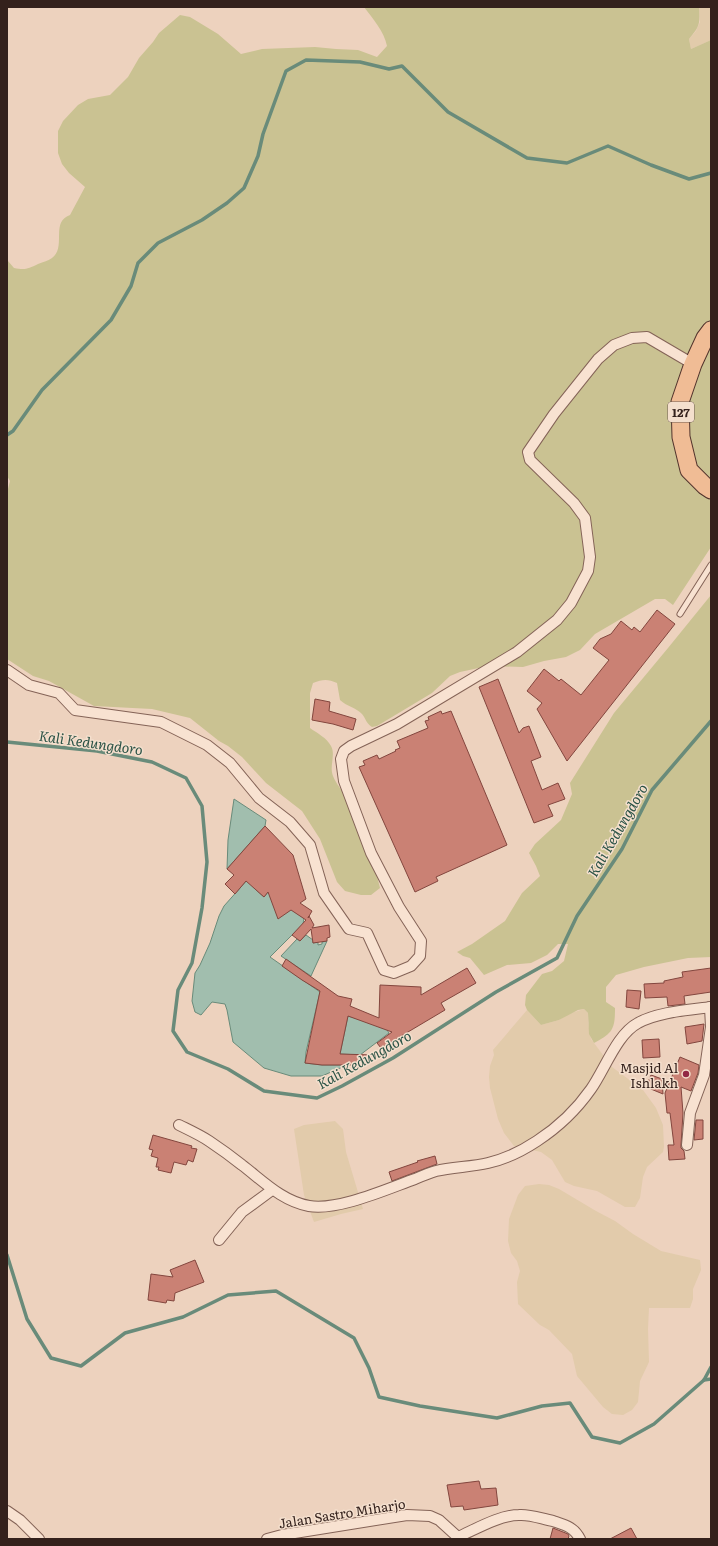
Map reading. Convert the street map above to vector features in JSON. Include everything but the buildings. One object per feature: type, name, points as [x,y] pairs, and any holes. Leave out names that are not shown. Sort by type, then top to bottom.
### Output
[{"type":"main road","name":"127","points":[[711,330],[705,338],[693,364],[680,402],[681,437],[689,470],[711,490]]},
{"type":"street","points":[[7,670],[29,685],[59,693],[75,710],[161,722],[206,745],[230,763],[259,798],[290,822],[310,845],[324,893],[349,929],[367,933],[384,970],[394,972],[411,966],[420,956],[421,941],[399,907],[371,853],[344,781],[341,758],[344,751],[351,746],[397,724],[517,652],[557,620],[571,603],[588,571],[590,557],[585,518],[574,503],[530,460],[528,452],[554,414],[598,359],[614,346],[632,338],[647,337],[693,364]]},
{"type":"street","points":[[179,1125],[208,1140],[272,1190],[308,1206],[322,1206],[360,1198],[436,1171],[483,1164],[506,1157],[537,1141],[553,1129],[590,1090],[619,1041],[628,1030],[639,1022],[668,1013],[711,1007],[711,1027],[704,1075],[690,1113],[687,1145]]},
{"type":"street","points":[[219,1240],[242,1212],[272,1190]]},
{"type":"street","points":[[7,1511],[20,1520],[39,1539]]},
{"type":"street","points":[[459,1538],[507,1517],[519,1514],[567,1526],[577,1533],[580,1539]]},
{"type":"street","name":"Jalan Sastro Miharjo","points":[[268,1539],[282,1535],[407,1515],[430,1516],[439,1520],[459,1538]]},
{"type":"lane","points":[[680,614],[711,565]]},
{"type":"shaded area","points":[[364,7],[699,7],[698,24],[689,39],[691,49],[711,40],[711,547],[673,605],[665,599],[655,599],[595,634],[580,650],[566,657],[523,667],[488,666],[460,672],[450,676],[432,693],[377,726],[372,727],[368,724],[360,712],[340,700],[337,683],[325,680],[313,683],[310,693],[310,728],[324,738],[331,746],[333,753],[333,776],[358,820],[374,865],[380,888],[371,895],[361,895],[345,891],[337,882],[320,839],[302,811],[266,783],[242,757],[190,718],[152,709],[94,706],[49,681],[33,676],[7,659],[7,493],[10,481],[7,476],[7,257],[8,261],[14,268],[21,269],[29,268],[52,258],[58,248],[59,229],[61,223],[64,218],[70,215],[85,187],[69,173],[62,164],[58,153],[58,131],[63,121],[78,105],[88,99],[110,95],[128,77],[139,58],[159,33],[180,15],[190,17],[218,34],[241,54],[262,49],[315,47],[358,50],[377,57],[387,46],[386,41],[381,30]]},
{"type":"shaded area","points":[[699,7],[711,7],[711,40],[691,49],[689,39],[696,31],[700,22]]},
{"type":"shaded area","points":[[711,595],[711,957],[688,958],[644,967],[616,975],[606,987],[606,1002],[615,1008],[612,1030],[594,1043],[589,1034],[588,1013],[584,1009],[578,1010],[559,1020],[541,1025],[527,1010],[525,1005],[526,995],[542,974],[552,971],[564,961],[568,944],[558,944],[547,955],[531,963],[507,965],[484,975],[470,958],[457,952],[472,944],[505,921],[522,893],[540,876],[529,853],[535,844],[561,820],[572,794],[570,783],[614,713]]},
{"type":"shaded area","points":[[234,799],[266,820],[265,826],[227,869],[228,840]]},
{"type":"shaded area","points":[[256,870],[263,882],[256,890],[264,897],[268,892],[304,918],[303,924],[270,957],[320,992],[306,1052],[305,1063],[347,1065],[322,1076],[291,1076],[264,1068],[233,1042],[225,1004],[212,1002],[201,1015],[195,1012],[192,1001],[195,973],[210,943],[219,916],[224,906]]},
{"type":"shaded area","points":[[306,935],[313,940],[313,943],[318,942],[318,945],[327,941],[311,976],[281,956],[297,939],[300,941]]},
{"type":"shaded area","points":[[584,1009],[588,1013],[591,1039],[612,1067],[643,1090],[656,1108],[663,1125],[663,1152],[647,1167],[643,1177],[640,1198],[635,1207],[625,1207],[597,1191],[574,1186],[565,1182],[552,1160],[541,1152],[514,1146],[504,1133],[498,1119],[490,1088],[489,1077],[490,1066],[494,1055],[493,1050],[527,1010],[541,1025],[559,1020],[568,1014]]},
{"type":"shaded area","points":[[348,1016],[385,1027],[389,1033],[360,1055],[340,1054]]},
{"type":"shaded area","points":[[335,1121],[343,1129],[346,1152],[363,1209],[314,1222],[304,1195],[294,1129],[304,1125]]},
{"type":"shaded area","points":[[539,1184],[549,1185],[559,1189],[615,1221],[661,1251],[700,1260],[701,1270],[693,1289],[693,1299],[690,1308],[649,1308],[649,1362],[640,1381],[638,1402],[632,1410],[623,1415],[612,1414],[603,1407],[577,1376],[572,1354],[549,1330],[540,1325],[518,1304],[517,1282],[520,1271],[517,1261],[511,1253],[508,1241],[509,1219],[518,1195],[525,1186]]},
{"type":"waterway","points":[[7,435],[13,431],[42,390],[111,320],[131,286],[138,263],[158,243],[202,220],[227,203],[244,188],[258,156],[263,134],[286,71],[306,60],[360,62],[389,69],[402,66],[448,112],[527,158],[567,163],[608,146],[651,165],[689,179],[711,173]]},
{"type":"waterway","name":"Kali Kedungdoro","points":[[7,742],[97,751],[152,762],[186,778],[202,806],[207,862],[202,908],[192,963],[178,990],[173,1031],[187,1052],[228,1069],[264,1091],[317,1098],[393,1058],[496,992],[557,958],[577,916],[622,849],[652,790],[711,721]]},
{"type":"waterway","points":[[7,1255],[27,1319],[51,1358],[81,1366],[125,1333],[183,1317],[228,1295],[276,1291],[354,1338],[369,1368],[379,1397],[420,1406],[497,1418],[542,1406],[570,1403],[592,1437],[620,1443],[654,1424],[704,1380],[711,1367]]},
{"type":"waterway","points":[[704,1380],[711,1379]]},
{"type":"place","name":"Masjid Al Ishlakh","points":[[686,1074]]}]
